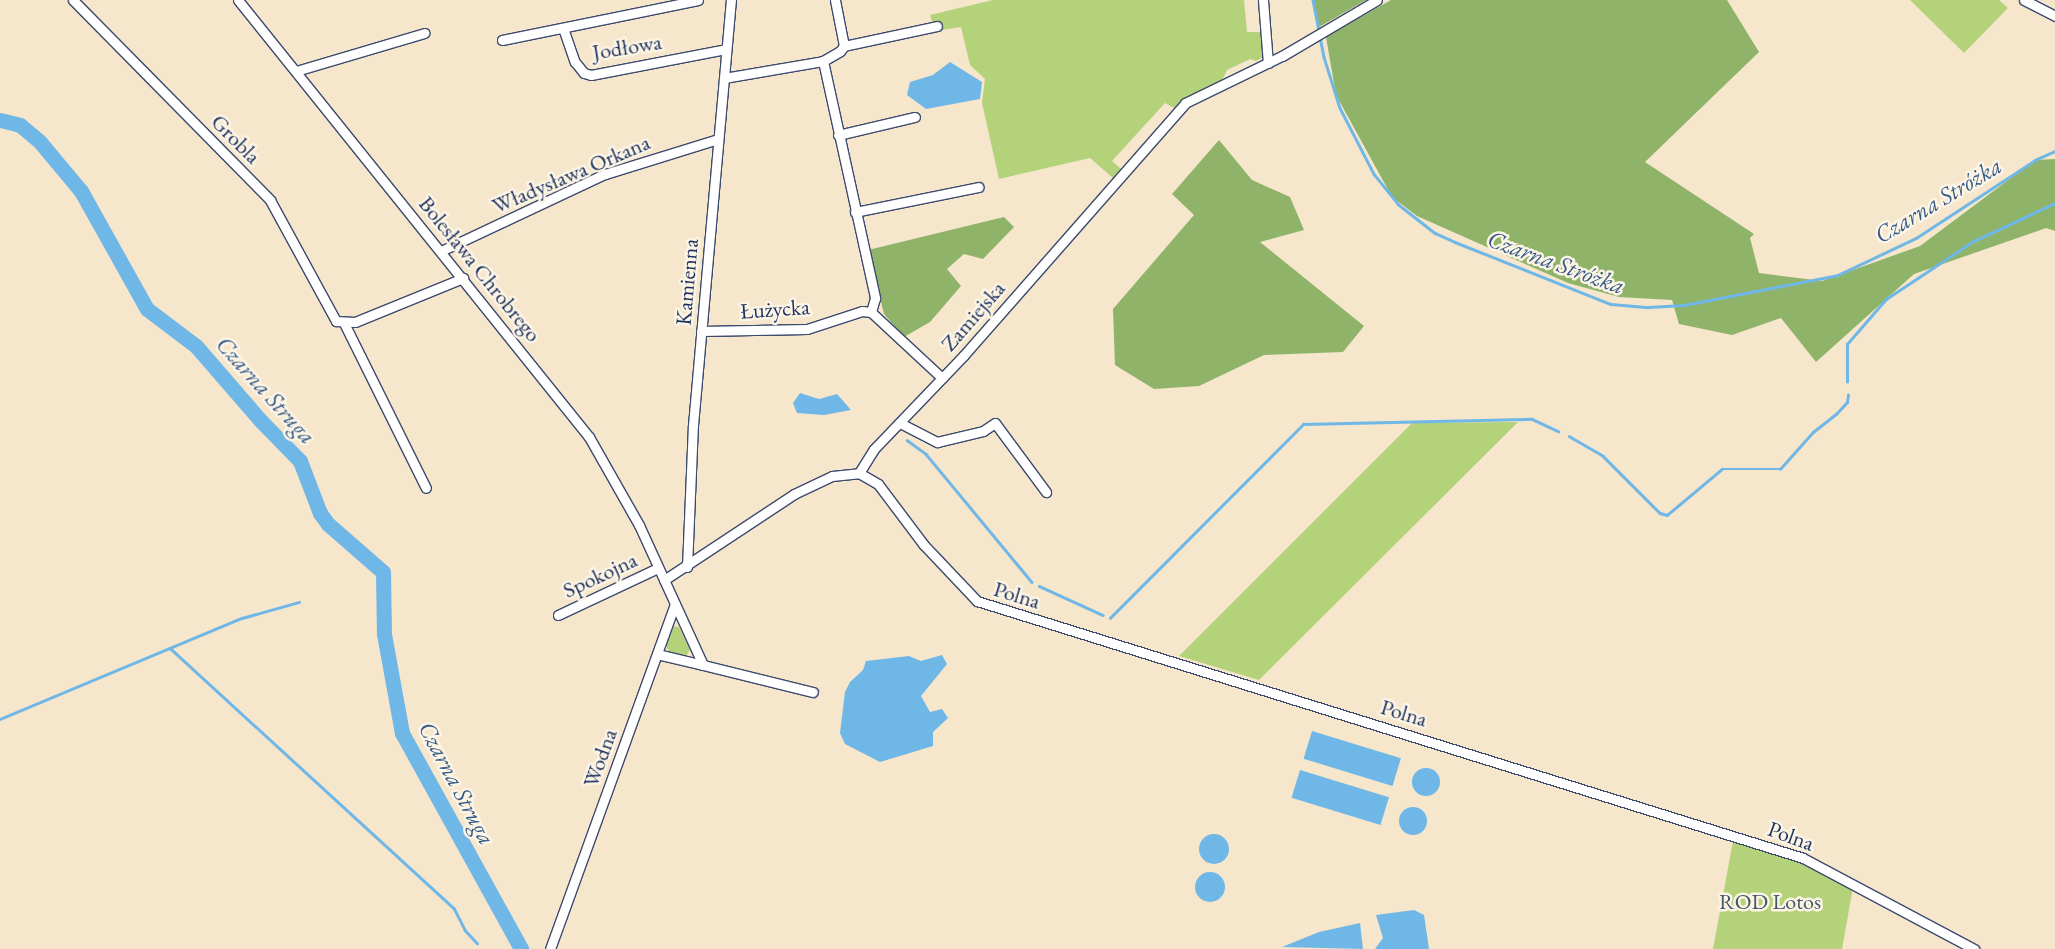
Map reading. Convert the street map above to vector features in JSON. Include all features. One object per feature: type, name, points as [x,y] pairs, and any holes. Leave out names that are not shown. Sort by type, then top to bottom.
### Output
[{"type":"street","name":"Grobla","points":[[73,0],[270,200],[336,321],[344,323],[426,488]]},
{"type":"street","name":"Bolesława Chrobrego","points":[[238,0],[589,437],[614,477],[664,580]]},
{"type":"street","points":[[502,40],[698,0]]},
{"type":"street","name":"Kamienna","points":[[687,567],[701,331],[730,0]]},
{"type":"street","points":[[835,0],[844,46]]},
{"type":"street","points":[[1263,0],[1268,62]]},
{"type":"street","name":"Zamiejska","points":[[859,473],[874,449],[942,378],[1180,107],[1195,97],[1268,62],[1318,35],[1377,0]]},
{"type":"street","points":[[2024,0],[2055,16]]},
{"type":"street","points":[[724,78],[822,61],[844,46],[937,26]]},
{"type":"street","name":"Jodłowa","points":[[563,28],[575,62],[584,73],[591,75],[726,49]]},
{"type":"street","points":[[296,71],[424,33]]},
{"type":"street","points":[[822,61],[875,298],[872,312],[942,378]]},
{"type":"street","points":[[838,134],[915,117]]},
{"type":"street","name":"Władysława Orkana","points":[[441,251],[605,174],[718,139]]},
{"type":"street","points":[[855,212],[937,194],[946,196],[980,187]]},
{"type":"street","points":[[344,323],[463,278]]},
{"type":"street","name":"Łużycka","points":[[701,331],[807,330],[862,311],[872,312]]},
{"type":"street","points":[[900,423],[937,442],[983,431],[995,423],[1046,492]]},
{"type":"street","points":[[703,664],[664,580],[687,567],[794,494],[832,476],[859,473]]},
{"type":"street","name":"Polna","points":[[859,473],[878,484],[924,545],[976,602],[1779,850],[1840,876],[1974,949]]},
{"type":"street","name":"Spokojna","points":[[558,615],[658,568]]},
{"type":"street","name":"Wodna","points":[[550,949],[674,604]]},
{"type":"street","points":[[657,654],[814,692]]},
{"type":"green space","points":[[993,0],[1244,0],[1247,32],[1261,32],[1263,57],[1256,61],[1250,59],[1227,70],[1222,80],[1174,108],[1165,103],[1112,161],[1121,169],[1113,178],[1090,158],[999,179],[982,103],[985,79],[970,65],[961,27],[935,31],[930,15]]},
{"type":"green space","points":[[1313,0],[1366,0],[1319,27]]},
{"type":"green space","points":[[1391,0],[1727,0],[1759,52],[1645,162],[1754,234],[1750,238],[1759,273],[1822,281],[1920,246],[2035,160],[2055,159],[2055,231],[2046,228],[1914,274],[1816,362],[1781,318],[1732,335],[1679,324],[1672,300],[1619,297],[1568,283],[1417,216],[1392,197],[1336,95],[1326,37]]},
{"type":"green space","points":[[1910,0],[1999,0],[2008,8],[1964,53]]},
{"type":"green space","points":[[1219,140],[1252,180],[1290,197],[1304,230],[1260,242],[1364,326],[1343,352],[1264,355],[1199,386],[1154,389],[1115,365],[1113,309],[1194,215],[1172,194]]},
{"type":"green space","points":[[1004,217],[1014,227],[983,259],[964,254],[947,269],[961,286],[930,322],[904,337],[884,314],[868,250]]},
{"type":"green space","points":[[1518,422],[1259,680],[1179,656],[1412,423]]},
{"type":"green space","points":[[671,626],[679,627],[690,650],[685,657],[670,653],[667,648],[665,642]]},
{"type":"green space","name":"ROD Lotos","points":[[1733,841],[1802,862],[1853,887],[1842,949],[1713,949]]},
{"type":"water","points":[[950,62],[982,82],[980,99],[926,109],[907,95],[910,82],[933,75]]},
{"type":"water","points":[[800,393],[819,399],[837,394],[851,410],[824,415],[797,413],[793,403]]},
{"type":"water","points":[[942,655],[947,664],[921,696],[930,712],[942,709],[948,718],[933,732],[933,746],[880,762],[845,744],[840,733],[845,692],[850,682],[863,670],[866,661],[909,656],[921,661]]},
{"type":"water","points":[[1312,731],[1401,758],[1392,786],[1304,759]]},
{"type":"water","points":[[1426,768],[1436,772],[1440,782],[1436,792],[1426,796],[1416,792],[1412,782],[1416,772]]},
{"type":"water","points":[[1300,770],[1389,797],[1380,825],[1292,798]]},
{"type":"water","points":[[1413,807],[1423,811],[1427,821],[1423,831],[1413,835],[1403,831],[1399,821],[1403,811]]},
{"type":"water","points":[[1214,834],[1225,838],[1229,849],[1225,860],[1214,864],[1203,860],[1199,849],[1203,838]]},
{"type":"water","points":[[1210,872],[1221,876],[1225,887],[1221,898],[1210,902],[1199,898],[1195,887],[1199,876]]},
{"type":"water","points":[[1414,910],[1424,915],[1429,949],[1375,949],[1383,938],[1376,915]]},
{"type":"water","points":[[1360,923],[1363,949],[1282,947],[1319,932]]},
{"type":"waterway","name":"Czarna Stróżka","points":[[1313,0],[1324,57],[1340,108],[1374,174],[1398,204],[1435,233],[1611,304],[1648,307],[1684,305],[1838,275],[1916,238],[2035,160],[2055,151]]},
{"type":"waterway","name":"Czarna Struga","points":[[0,120],[20,125],[40,142],[81,191],[147,309],[196,346],[261,421],[300,461],[320,513],[328,524],[383,572],[384,634],[402,733],[521,949]]},
{"type":"waterway","points":[[1847,382],[1847,344],[1886,299],[1972,242],[2055,203]]},
{"type":"waterway","points":[[1569,436],[1603,456],[1660,513],[1667,515],[1722,469],[1780,469],[1813,432],[1836,414],[1847,402],[1848,395]]},
{"type":"waterway","points":[[1110,618],[1303,424],[1532,419],[1558,431]]},
{"type":"waterway","points":[[907,440],[926,454],[1032,582]]},
{"type":"waterway","points":[[1039,586],[1103,615]]},
{"type":"waterway","points":[[0,719],[242,618],[299,602]]},
{"type":"waterway","points":[[170,648],[454,908],[465,930],[477,943]]}]
